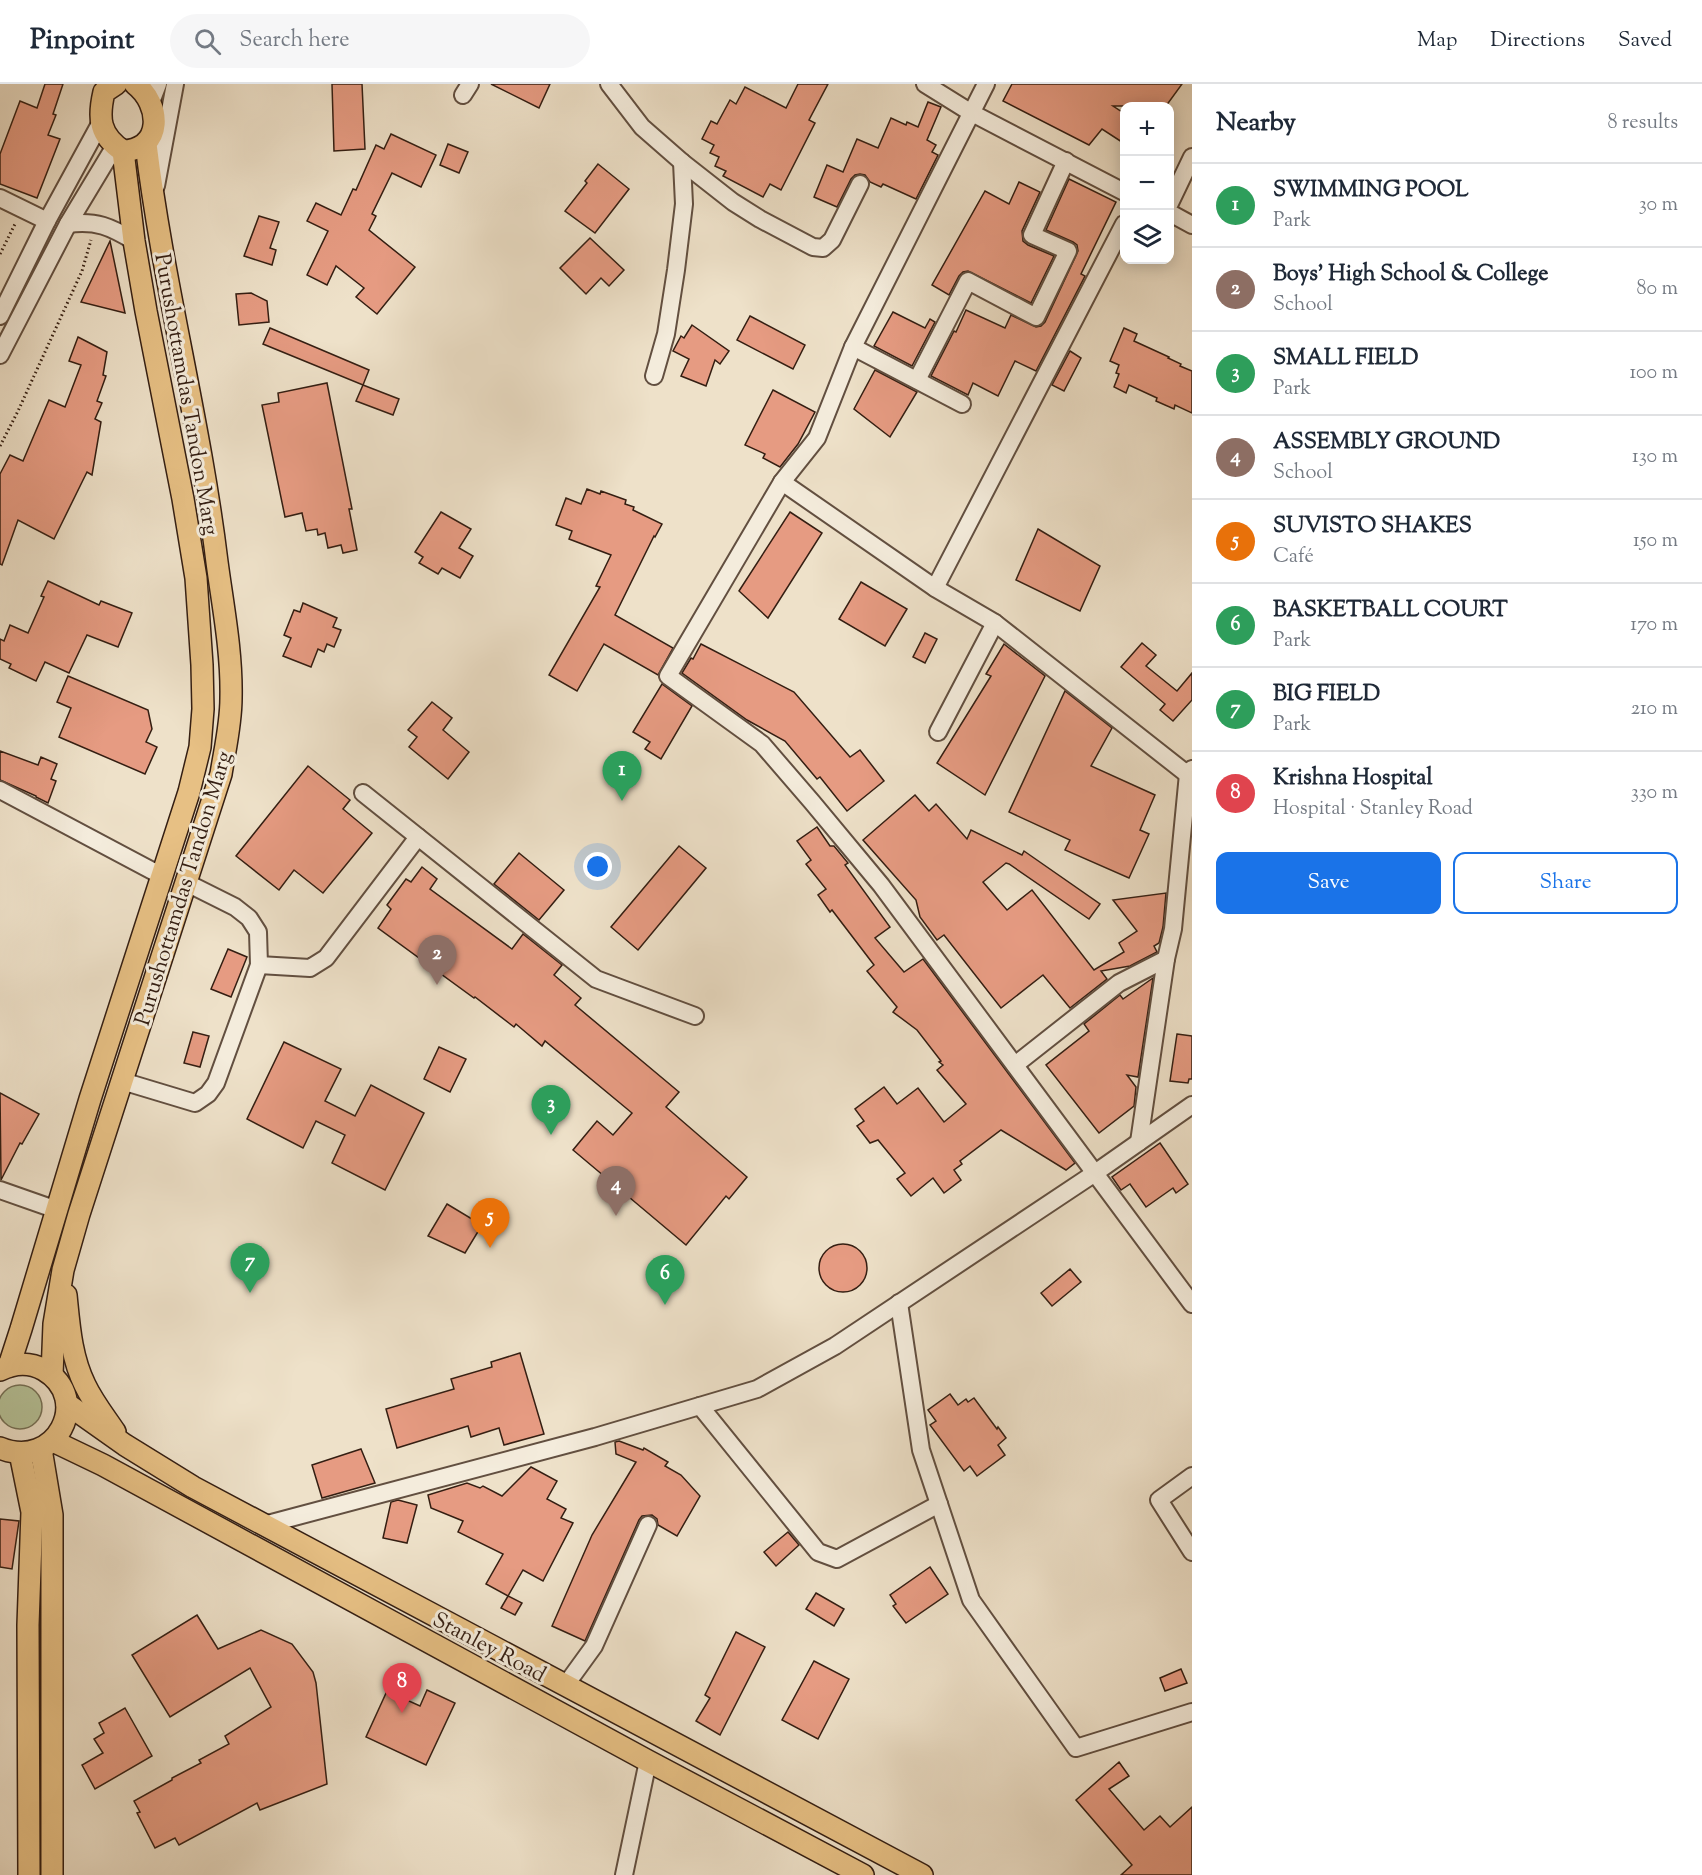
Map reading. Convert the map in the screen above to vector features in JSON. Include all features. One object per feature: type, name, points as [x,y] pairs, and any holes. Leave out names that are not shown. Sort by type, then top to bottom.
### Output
[{"type":"main road","points":[[108,86],[101,106],[101,122],[107,137],[119,148],[134,150],[146,144],[153,133],[155,119],[154,93],[143,90],[135,84]]},
{"type":"main road","name":"Purushottamdas Tandon Marg","points":[[52,1375],[54,1324],[63,1270],[221,774],[228,735],[231,698],[230,659],[212,515],[153,202],[146,144]]},
{"type":"main road","name":"Purushottamdas Tandon Marg","points":[[4,1368],[57,1210],[90,1099],[189,792],[200,747],[203,709],[202,665],[196,578],[146,311],[119,148]]},
{"type":"main road","points":[[63,1270],[72,1348],[78,1369],[85,1386],[125,1445]]},
{"type":"main road","points":[[0,1448],[20,1454],[47,1445],[61,1431],[66,1418],[67,1404],[59,1383],[52,1375],[39,1367],[24,1364],[4,1368]]},
{"type":"main road","name":"Stanley Road","points":[[67,1404],[125,1445],[193,1487],[922,1875]]},
{"type":"main road","points":[[47,1445],[52,1515],[52,1875]]},
{"type":"main road","name":"Stanley Road","points":[[47,1445],[103,1465],[863,1875]]},
{"type":"main road","points":[[20,1454],[32,1512],[28,1625],[30,1875]]},
{"type":"street","points":[[153,202],[175,84]]},
{"type":"street","points":[[609,84],[642,127],[682,162],[733,202],[813,247],[823,248],[832,240],[860,184]]},
{"type":"street","points":[[925,84],[970,112],[1120,189]]},
{"type":"street","points":[[986,84],[853,347],[817,438],[782,482],[668,676],[762,744],[881,885],[1192,1304]]},
{"type":"street","points":[[0,316],[47,221],[101,122]]},
{"type":"street","points":[[0,355],[68,224],[119,148]]},
{"type":"street","points":[[1174,195],[1192,157]]},
{"type":"street","points":[[917,380],[968,280],[1036,317],[1068,251],[1032,235],[1066,161]]},
{"type":"street","points":[[654,376],[666,334],[676,270],[684,204],[682,162]]},
{"type":"street","points":[[0,198],[47,221]]},
{"type":"street","points":[[1174,215],[1192,225]]},
{"type":"street","points":[[68,224],[85,221],[118,231],[134,242]]},
{"type":"street","points":[[935,588],[1120,234]]},
{"type":"street","points":[[853,347],[962,404]]},
{"type":"street","points":[[782,482],[935,588],[995,623],[1191,774],[1187,853],[1166,959],[1139,1142]]},
{"type":"street","points":[[938,732],[995,623]]},
{"type":"street","points":[[0,790],[162,876]]},
{"type":"street","points":[[363,793],[596,980],[695,1016]]},
{"type":"street","points":[[259,965],[310,968],[326,958],[418,837]]},
{"type":"street","points":[[122,1081],[195,1103],[208,1094],[216,1083],[259,965],[258,932],[249,918],[235,907],[187,883]]},
{"type":"street","points":[[1015,1065],[1119,983],[1166,959]]},
{"type":"street","points":[[264,1526],[596,1437],[757,1389],[835,1346],[1095,1173],[1192,1105]]},
{"type":"street","points":[[0,1190],[57,1210]]},
{"type":"street","points":[[899,1303],[921,1450],[971,1600],[1076,1748],[1192,1712]]},
{"type":"street","points":[[700,1406],[818,1552],[837,1559],[939,1504]]},
{"type":"street","points":[[1192,1476],[1159,1500],[1192,1552]]},
{"type":"street","points":[[565,1686],[594,1646],[648,1525]]},
{"type":"street","points":[[624,1875],[648,1761]]},
{"type":"path","points":[[0,254],[23,210]]},
{"type":"path","points":[[0,446],[82,271],[96,224]]},
{"type":"green space","points":[[20,1385],[28,1387],[40,1399],[42,1407],[40,1415],[28,1427],[20,1429],[12,1427],[0,1415],[0,1399],[12,1387]]},
{"type":"building","points":[[45,84],[63,84],[53,114],[56,115],[48,135],[60,139],[37,198],[0,184],[0,154],[20,101],[37,108]]},
{"type":"building","points":[[332,84],[362,84],[365,149],[334,151]]},
{"type":"building","points":[[491,84],[550,84],[539,108]]},
{"type":"building","points":[[798,84],[828,84],[809,120],[815,123],[781,190],[770,184],[763,197],[723,176],[726,171],[715,166],[719,157],[710,153],[714,145],[702,139],[711,121],[717,124],[730,100],[736,104],[745,87],[786,108]]},
{"type":"building","points":[[1012,84],[1182,84],[1169,102],[1120,102],[1120,106],[1113,106],[1120,111],[1120,141],[1102,129],[1089,145],[1003,101]]},
{"type":"building","points":[[928,102],[941,107],[927,140],[936,145],[932,152],[938,155],[916,199],[883,184],[881,187],[860,174],[851,179],[837,207],[814,197],[827,165],[843,172],[857,139],[878,148],[891,118],[906,125],[907,122],[918,127]]},
{"type":"building","points":[[391,134],[436,155],[421,187],[392,173],[372,214],[376,216],[369,230],[415,267],[377,314],[356,297],[364,288],[336,266],[327,285],[307,275],[328,231],[307,221],[316,203],[341,215],[353,189],[356,190],[376,145],[384,149]]},
{"type":"building","points":[[448,144],[468,152],[459,173],[440,165]]},
{"type":"building","points":[[598,164],[629,189],[595,233],[565,211],[587,183],[585,181]]},
{"type":"building","points":[[1069,179],[1116,202],[1081,274],[1085,276],[1036,371],[1015,361],[998,396],[973,383],[968,395],[931,376],[966,310],[1005,328],[1011,315],[1036,327],[1045,322],[1078,251],[1077,245],[1073,242],[1046,230]]},
{"type":"building","points":[[1019,182],[1040,192],[1022,231],[1023,241],[1054,256],[1031,303],[968,271],[959,276],[949,295],[932,285],[985,191],[1009,204]]},
{"type":"building","points":[[259,216],[279,222],[270,248],[276,250],[272,265],[244,256]]},
{"type":"building","points":[[590,238],[624,270],[609,286],[601,278],[586,294],[560,268]]},
{"type":"building","points":[[110,241],[125,313],[81,302]]},
{"type":"building","points":[[251,293],[267,301],[269,322],[239,325],[236,294]]},
{"type":"building","points":[[893,312],[925,328],[930,319],[935,322],[912,366],[874,346]]},
{"type":"building","points":[[750,316],[805,345],[793,369],[737,340]]},
{"type":"building","points":[[692,325],[729,351],[720,364],[715,360],[706,386],[681,376],[689,359],[673,351],[681,336],[684,338]]},
{"type":"building","points":[[270,328],[369,370],[363,385],[263,344]]},
{"type":"building","points":[[1124,328],[1137,334],[1134,341],[1169,357],[1181,364],[1180,366],[1192,371],[1192,413],[1175,405],[1174,409],[1156,401],[1157,398],[1129,385],[1126,393],[1114,387],[1119,374],[1116,373],[1119,365],[1110,361]]},
{"type":"building","points":[[78,337],[107,352],[103,375],[106,376],[97,401],[102,403],[95,419],[101,422],[92,475],[87,472],[54,539],[18,520],[2,565],[0,564],[0,474],[10,455],[23,461],[49,400],[65,407],[81,365],[69,361]]},
{"type":"building","points":[[1070,351],[1081,358],[1064,391],[1052,385]]},
{"type":"building","points":[[875,370],[917,392],[890,437],[854,409]]},
{"type":"building","points":[[327,383],[352,509],[349,509],[357,550],[343,553],[341,545],[328,548],[325,533],[318,535],[317,529],[306,531],[302,513],[285,517],[262,405],[279,402],[278,393]]},
{"type":"building","points":[[363,385],[399,399],[393,415],[356,401]]},
{"type":"building","points":[[773,390],[815,412],[798,444],[780,467],[763,458],[765,454],[745,445]]},
{"type":"building","points":[[587,489],[600,494],[601,491],[626,500],[625,504],[634,507],[633,510],[662,524],[615,615],[673,648],[658,675],[604,644],[577,691],[549,675],[600,587],[596,586],[611,555],[569,539],[572,531],[556,525],[566,498],[581,504]]},
{"type":"building","points":[[441,512],[471,529],[459,548],[473,556],[460,578],[442,568],[438,574],[419,563],[423,557],[415,552]]},
{"type":"building","points":[[790,512],[822,533],[768,618],[739,591]]},
{"type":"building","points":[[1038,529],[1100,566],[1080,611],[1016,580]]},
{"type":"building","points":[[48,581],[99,605],[101,601],[132,613],[118,647],[87,635],[69,673],[45,662],[36,681],[9,668],[11,664],[0,659],[0,639],[4,641],[10,625],[28,633],[44,597],[41,596]]},
{"type":"building","points":[[861,582],[907,609],[885,646],[839,619]]},
{"type":"building","points":[[303,603],[337,618],[333,627],[341,630],[334,647],[327,644],[324,652],[318,649],[311,667],[283,656],[291,638],[284,635],[294,610],[300,612]]},
{"type":"building","points":[[925,633],[937,639],[925,663],[913,657]]},
{"type":"building","points":[[1142,643],[1156,655],[1146,666],[1177,691],[1192,673],[1192,700],[1173,721],[1160,710],[1165,704],[1121,667]]},
{"type":"building","points":[[701,644],[794,692],[850,757],[860,750],[884,781],[847,811],[820,777],[817,779],[785,741],[747,720],[682,673]]},
{"type":"building","points":[[1004,644],[1045,676],[985,795],[937,763],[991,676],[986,674]]},
{"type":"building","points":[[68,676],[148,710],[152,729],[146,742],[157,747],[145,774],[59,737],[71,708],[57,702]]},
{"type":"building","points":[[662,684],[692,706],[661,759],[645,749],[650,742],[633,732]]},
{"type":"building","points":[[1065,691],[1112,728],[1091,766],[1155,795],[1140,830],[1149,834],[1129,878],[1065,850],[1070,840],[1009,812]]},
{"type":"building","points":[[432,702],[452,718],[443,730],[469,752],[448,779],[409,747],[417,737],[408,730]]},
{"type":"building","points":[[0,751],[38,765],[41,757],[57,764],[51,779],[56,781],[48,803],[0,780]]},
{"type":"building","points":[[308,766],[350,800],[343,809],[372,833],[323,893],[294,870],[279,890],[236,856]]},
{"type":"building","points":[[915,795],[929,811],[936,804],[967,839],[971,830],[1022,855],[1024,851],[1100,904],[1089,919],[1006,863],[983,882],[1007,910],[1032,890],[1094,970],[1124,952],[1119,943],[1137,931],[1113,900],[1166,893],[1163,927],[1159,943],[1154,946],[1157,952],[1130,966],[1101,971],[1107,979],[1070,1008],[1043,975],[1001,1008],[944,935],[937,940],[920,917],[916,900],[863,840]]},
{"type":"building","points":[[817,827],[830,846],[834,846],[848,863],[845,865],[890,927],[875,938],[904,972],[923,959],[1075,1163],[1066,1170],[1001,1130],[960,1161],[962,1164],[954,1170],[961,1180],[944,1193],[933,1178],[911,1196],[897,1179],[905,1173],[878,1140],[870,1143],[857,1126],[864,1121],[855,1109],[884,1087],[897,1104],[918,1088],[944,1122],[966,1104],[937,1070],[943,1065],[939,1062],[941,1061],[917,1030],[893,1012],[897,1007],[867,971],[874,965],[818,895],[826,889],[806,864],[811,860],[797,841]]},
{"type":"building","points":[[679,846],[706,868],[638,950],[611,927]]},
{"type":"building","points":[[519,853],[564,890],[539,920],[494,884]]},
{"type":"building","points":[[422,867],[437,879],[430,889],[512,949],[523,934],[562,965],[554,975],[581,998],[575,1005],[679,1092],[666,1107],[747,1177],[729,1199],[726,1196],[686,1245],[573,1150],[597,1121],[613,1135],[632,1113],[545,1041],[542,1046],[516,1024],[514,1027],[378,928],[391,909],[387,905],[406,879],[411,882]]},
{"type":"building","points":[[228,949],[247,957],[231,997],[211,989]]},
{"type":"building","points":[[1153,978],[1138,1077],[1127,1075],[1136,1087],[1134,1106],[1099,1133],[1046,1065],[1089,1031],[1084,1024],[1120,995],[1123,999]]},
{"type":"building","points":[[193,1032],[209,1036],[200,1067],[184,1063]]},
{"type":"building","points":[[1177,1034],[1192,1036],[1192,1079],[1189,1079],[1188,1083],[1170,1081]]},
{"type":"building","points":[[284,1042],[341,1069],[325,1101],[355,1116],[371,1085],[424,1113],[385,1190],[332,1163],[345,1135],[316,1121],[303,1148],[247,1119]]},
{"type":"building","points":[[439,1047],[466,1059],[450,1092],[424,1079]]},
{"type":"building","points":[[0,1093],[39,1114],[22,1144],[20,1143],[1,1180]]},
{"type":"building","points":[[1160,1143],[1188,1184],[1176,1193],[1173,1188],[1146,1207],[1130,1184],[1121,1190],[1112,1177]]},
{"type":"building","points":[[447,1204],[482,1225],[465,1253],[428,1236]]},
{"type":"building","points":[[838,1244],[848,1244],[863,1254],[867,1268],[863,1282],[857,1288],[848,1292],[838,1292],[823,1282],[819,1273],[819,1263],[829,1248]]},
{"type":"building","points":[[1070,1269],[1081,1282],[1052,1306],[1041,1293]]},
{"type":"building","points":[[520,1353],[544,1434],[504,1445],[499,1428],[471,1437],[468,1426],[397,1448],[386,1409],[454,1389],[451,1379],[492,1367],[491,1362]]},
{"type":"building","points":[[950,1394],[958,1405],[966,1399],[968,1402],[974,1398],[1006,1438],[998,1445],[1005,1455],[977,1476],[970,1466],[964,1471],[930,1425],[936,1421],[928,1410]]},
{"type":"building","points":[[619,1441],[643,1450],[644,1448],[668,1462],[665,1466],[681,1475],[700,1496],[677,1536],[658,1525],[657,1519],[652,1515],[642,1516],[585,1641],[552,1626],[592,1535],[636,1462],[616,1454],[615,1442]]},
{"type":"building","points":[[361,1449],[375,1483],[322,1498],[312,1465]]},
{"type":"building","points":[[531,1467],[557,1481],[547,1499],[566,1509],[561,1518],[573,1523],[543,1581],[523,1570],[508,1596],[486,1584],[503,1554],[458,1532],[463,1521],[431,1508],[428,1495],[467,1483],[480,1488],[483,1486],[502,1496]]},
{"type":"building","points":[[398,1500],[417,1505],[407,1543],[383,1538],[391,1502]]},
{"type":"building","points":[[0,1519],[19,1521],[12,1569],[0,1567]]},
{"type":"building","points":[[788,1532],[799,1545],[776,1566],[764,1552]]},
{"type":"building","points":[[930,1567],[948,1594],[906,1623],[893,1606],[896,1604],[890,1595]]},
{"type":"building","points":[[816,1593],[844,1609],[834,1626],[806,1609]]},
{"type":"building","points":[[508,1596],[522,1603],[515,1615],[501,1608]]},
{"type":"building","points":[[197,1615],[218,1649],[261,1630],[292,1644],[313,1672],[316,1683],[327,1784],[260,1810],[257,1803],[179,1845],[175,1838],[155,1848],[137,1813],[140,1812],[134,1801],[201,1763],[199,1760],[229,1744],[225,1736],[271,1707],[250,1668],[170,1717],[132,1655]]},
{"type":"building","points":[[736,1632],[765,1647],[720,1735],[696,1721],[710,1698],[705,1695]]},
{"type":"building","points":[[814,1661],[849,1679],[818,1739],[782,1720]]},
{"type":"building","points":[[1181,1669],[1187,1683],[1165,1691],[1160,1678]]},
{"type":"building","points":[[427,1690],[455,1703],[426,1765],[366,1737],[387,1691],[420,1706]]},
{"type":"building","points":[[125,1708],[152,1756],[95,1789],[82,1765],[103,1753],[94,1739],[104,1733],[99,1723]]},
{"type":"building","points":[[1119,1762],[1129,1776],[1109,1789],[1144,1830],[1160,1816],[1170,1827],[1192,1807],[1192,1875],[1121,1875],[1132,1865],[1076,1800]]},
{"type":"place","name":"SWIMMING POOL","points":[[622,801]]},
{"type":"place","name":"Boys' High School & College","points":[[437,985]]},
{"type":"place","name":"SMALL FIELD","points":[[551,1135]]},
{"type":"place","name":"ASSEMBLY GROUND","points":[[616,1216]]},
{"type":"place","name":"SUVISTO SHAKES","points":[[490,1248]]},
{"type":"place","name":"BIG FIELD","points":[[250,1293]]},
{"type":"place","name":"BASKETBALL COURT","points":[[665,1305]]},
{"type":"place","name":"Krishna Hospital","points":[[402,1713]]}]
